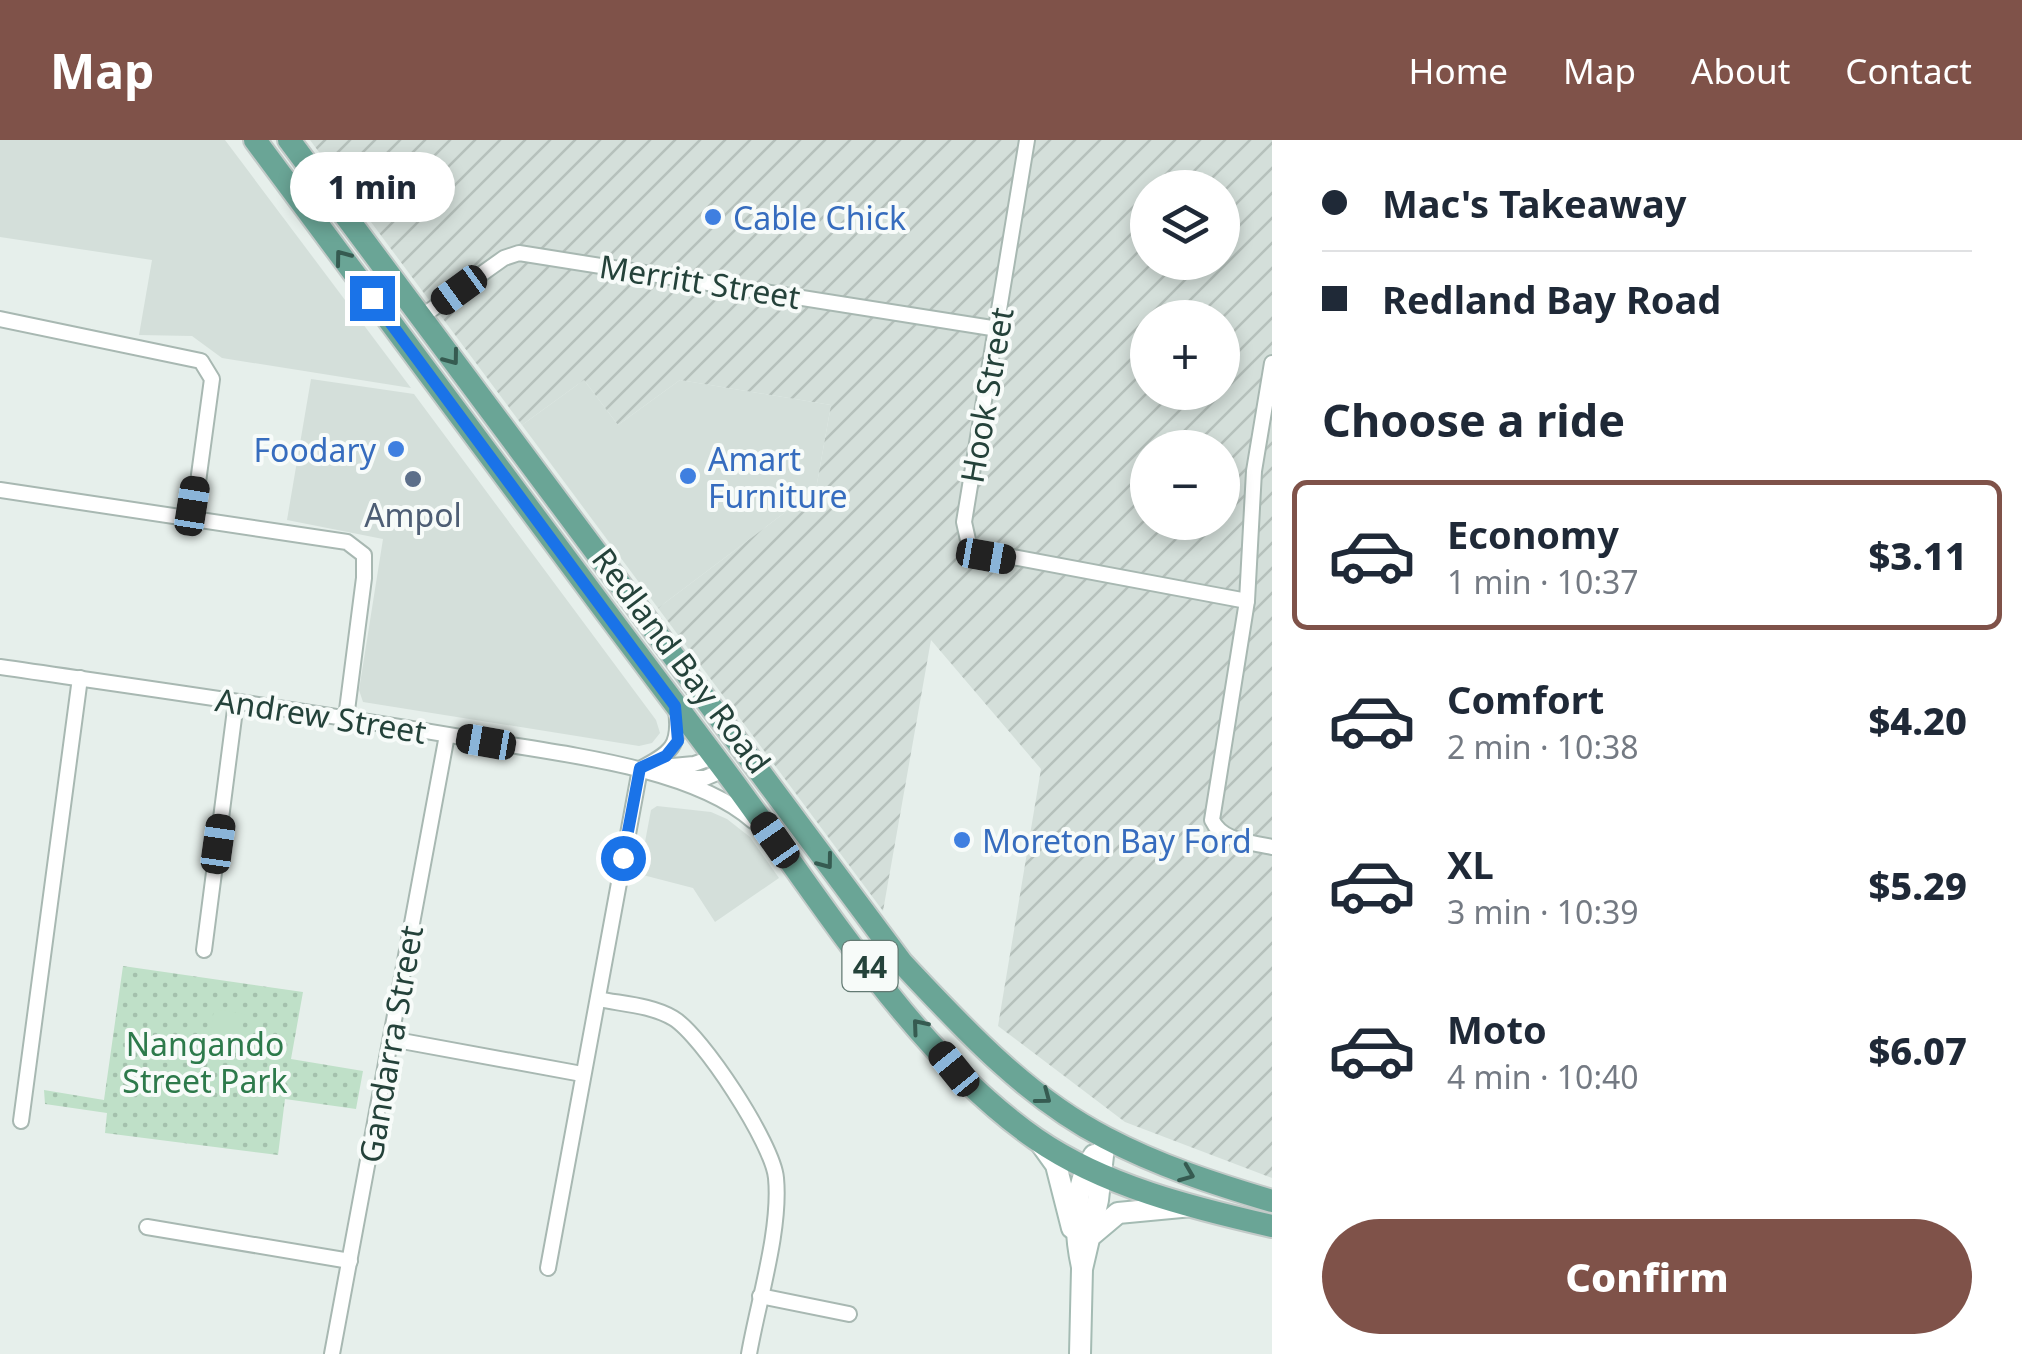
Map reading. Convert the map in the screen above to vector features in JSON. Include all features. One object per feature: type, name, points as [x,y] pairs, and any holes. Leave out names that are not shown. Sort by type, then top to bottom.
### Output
[{"type":"main road","name":"Redland Bay Road","points":[[254,140],[775,840],[954,1069],[1039,1142],[1094,1171],[1192,1206],[1272,1226]]},
{"type":"main road","name":"Redland Bay Road","points":[[289,140],[902,963],[1018,1077],[1105,1138],[1194,1178],[1272,1201]]},
{"type":"main road","points":[[719,763],[742,748]]},
{"type":"main road","points":[[1080,1354],[1084,1238],[1094,1171],[1105,1138]]},
{"type":"main road","points":[[1039,1142],[1056,1165],[1084,1238]]},
{"type":"main road","points":[[1084,1238],[1118,1213],[1165,1212],[1192,1206]]},
{"type":"street","name":"Hook Street","points":[[1027,140],[964,522],[970,549],[1247,601]]},
{"type":"street","name":"Merritt Street","points":[[421,317],[504,258],[519,253],[998,329]]},
{"type":"street","points":[[0,319],[201,361],[212,379],[192,519]]},
{"type":"street","points":[[1272,363],[1254,470],[1247,601],[1212,820],[1217,830],[1228,837],[1272,847]]},
{"type":"street","points":[[0,490],[348,542],[364,555],[364,578],[346,718]]},
{"type":"street","name":"Andrew Street","points":[[0,666],[346,718],[640,768],[743,812],[775,840]]},
{"type":"street","points":[[21,1121],[80,678]]},
{"type":"street","points":[[204,950],[236,702]]},
{"type":"street","points":[[548,1268],[640,768],[674,750],[679,729],[675,706]]},
{"type":"street","name":"Gandarra Street","points":[[332,1354],[447,735]]},
{"type":"street","name":"Andrew Street","points":[[640,768],[719,763]]},
{"type":"street","name":"Andrew Street","points":[[666,778],[705,778],[719,763]]},
{"type":"street","points":[[598,999],[675,1019],[689,1031],[762,1133],[776,1180],[748,1354]]},
{"type":"street","points":[[391,1040],[582,1074]]},
{"type":"street","points":[[147,1227],[350,1261]]},
{"type":"street","points":[[760,1296],[850,1314]]},
{"type":"shaded area","points":[[0,140],[225,140],[411,388],[222,358],[192,336],[139,335],[152,260],[0,237]]},
{"type":"shaded area","points":[[310,140],[1272,140],[1272,1178],[1125,1122],[998,1026],[1041,769],[931,640],[883,911],[658,608],[816,489],[831,405],[680,380],[618,425],[584,380],[522,425]]},
{"type":"shaded area","points":[[311,379],[414,394],[656,720],[660,733],[652,743],[639,746],[363,702],[359,690],[383,539],[287,520]]},
{"type":"shaded area","points":[[584,380],[618,425],[680,380],[831,405],[816,489],[658,608],[522,425]]},
{"type":"shaded area","points":[[657,806],[711,812],[727,819],[750,837],[779,878],[715,922],[693,888],[639,874],[651,810]]},
{"type":"green space","name":"Nangando Street Park","points":[[123,966],[303,992],[291,1059],[363,1071],[356,1109],[285,1099],[278,1155],[105,1133],[107,1113],[45,1104],[44,1090],[104,1100]]},
{"type":"green space","points":[[214,1009],[245,1014],[239,1046],[209,1041]]},
{"type":"place","name":"Cable Chick","points":[[713,217]]},
{"type":"place","name":"Foodary","points":[[396,449]]},
{"type":"place","name":"Amart Furniture","points":[[688,476]]},
{"type":"place","name":"Ampol","points":[[413,479]]},
{"type":"place","name":"Moreton Bay Ford","points":[[962,840]]},
{"type":"route","points":[[372,298],[675,706],[678,741],[666,756],[640,768],[623,858]]}]
